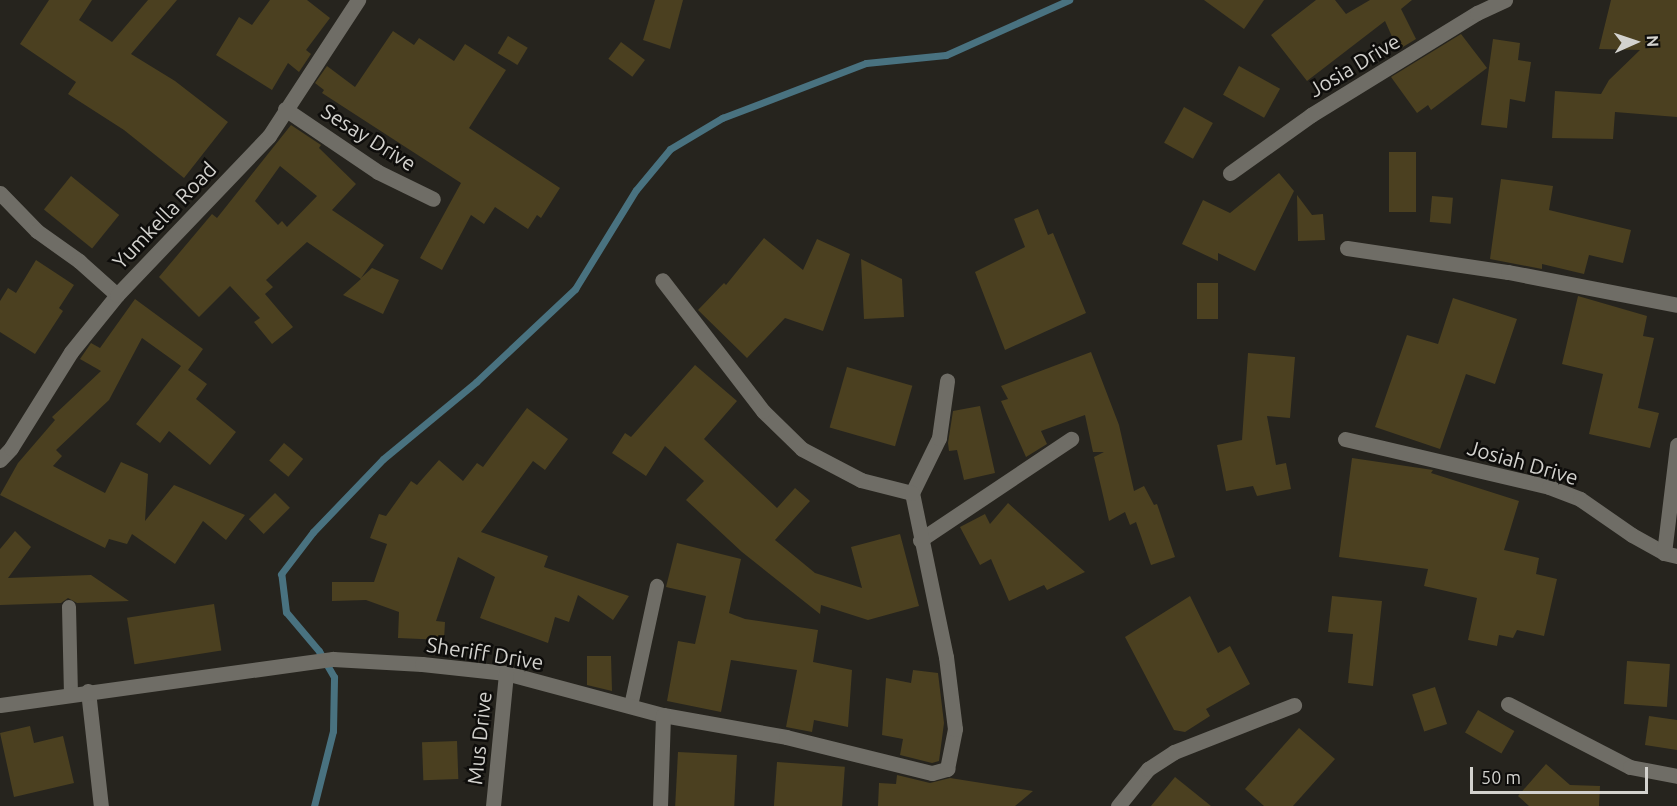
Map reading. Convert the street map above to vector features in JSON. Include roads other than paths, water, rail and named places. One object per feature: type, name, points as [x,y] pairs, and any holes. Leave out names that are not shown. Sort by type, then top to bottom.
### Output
[{"type":"street","name":"Yumkella Road","points":[[0,460],[11,448],[71,352],[117,295],[262,144],[358,0]]},
{"type":"street","name":"Josia Drive","points":[[1230,173],[1311,115],[1477,13],[1504,0]]},
{"type":"street","name":"Sesay Drive","points":[[285,109],[378,172],[433,199]]},
{"type":"street","points":[[0,193],[37,231],[79,261],[117,295]]},
{"type":"street","points":[[1347,248],[1508,272],[1677,305]]},
{"type":"street","points":[[662,280],[763,411],[802,449],[861,480],[912,493]]},
{"type":"street","points":[[947,381],[939,438],[912,493],[920,540],[1071,439]]},
{"type":"street","name":"Josiah Drive","points":[[1345,439],[1549,487],[1580,499],[1670,554]]},
{"type":"street","points":[[1670,554],[1677,445]]},
{"type":"street","name":"Sheriff Drive","points":[[88,691],[333,659],[506,673],[663,715],[786,737],[932,773],[947,769],[955,729],[949,681],[920,540]]},
{"type":"street","name":"Mus Drive","points":[[493,806],[506,673]]},
{"type":"street","points":[[0,705],[88,691],[101,806]]},
{"type":"street","points":[[1508,704],[1630,767],[1677,776]]},
{"type":"street","points":[[1118,806],[1148,769],[1174,752],[1294,705]]},
{"type":"street","points":[[660,806],[663,715]]},
{"type":"lane","points":[[631,706],[657,586]]},
{"type":"lane","points":[[69,608],[71,694]]},
{"type":"waterway","points":[[314,806],[333,731],[334,677],[319,651],[286,612],[281,574],[313,532],[383,459],[476,382],[575,289],[636,190],[670,149],[722,118],[866,63],[946,55],[1069,0]]}]
